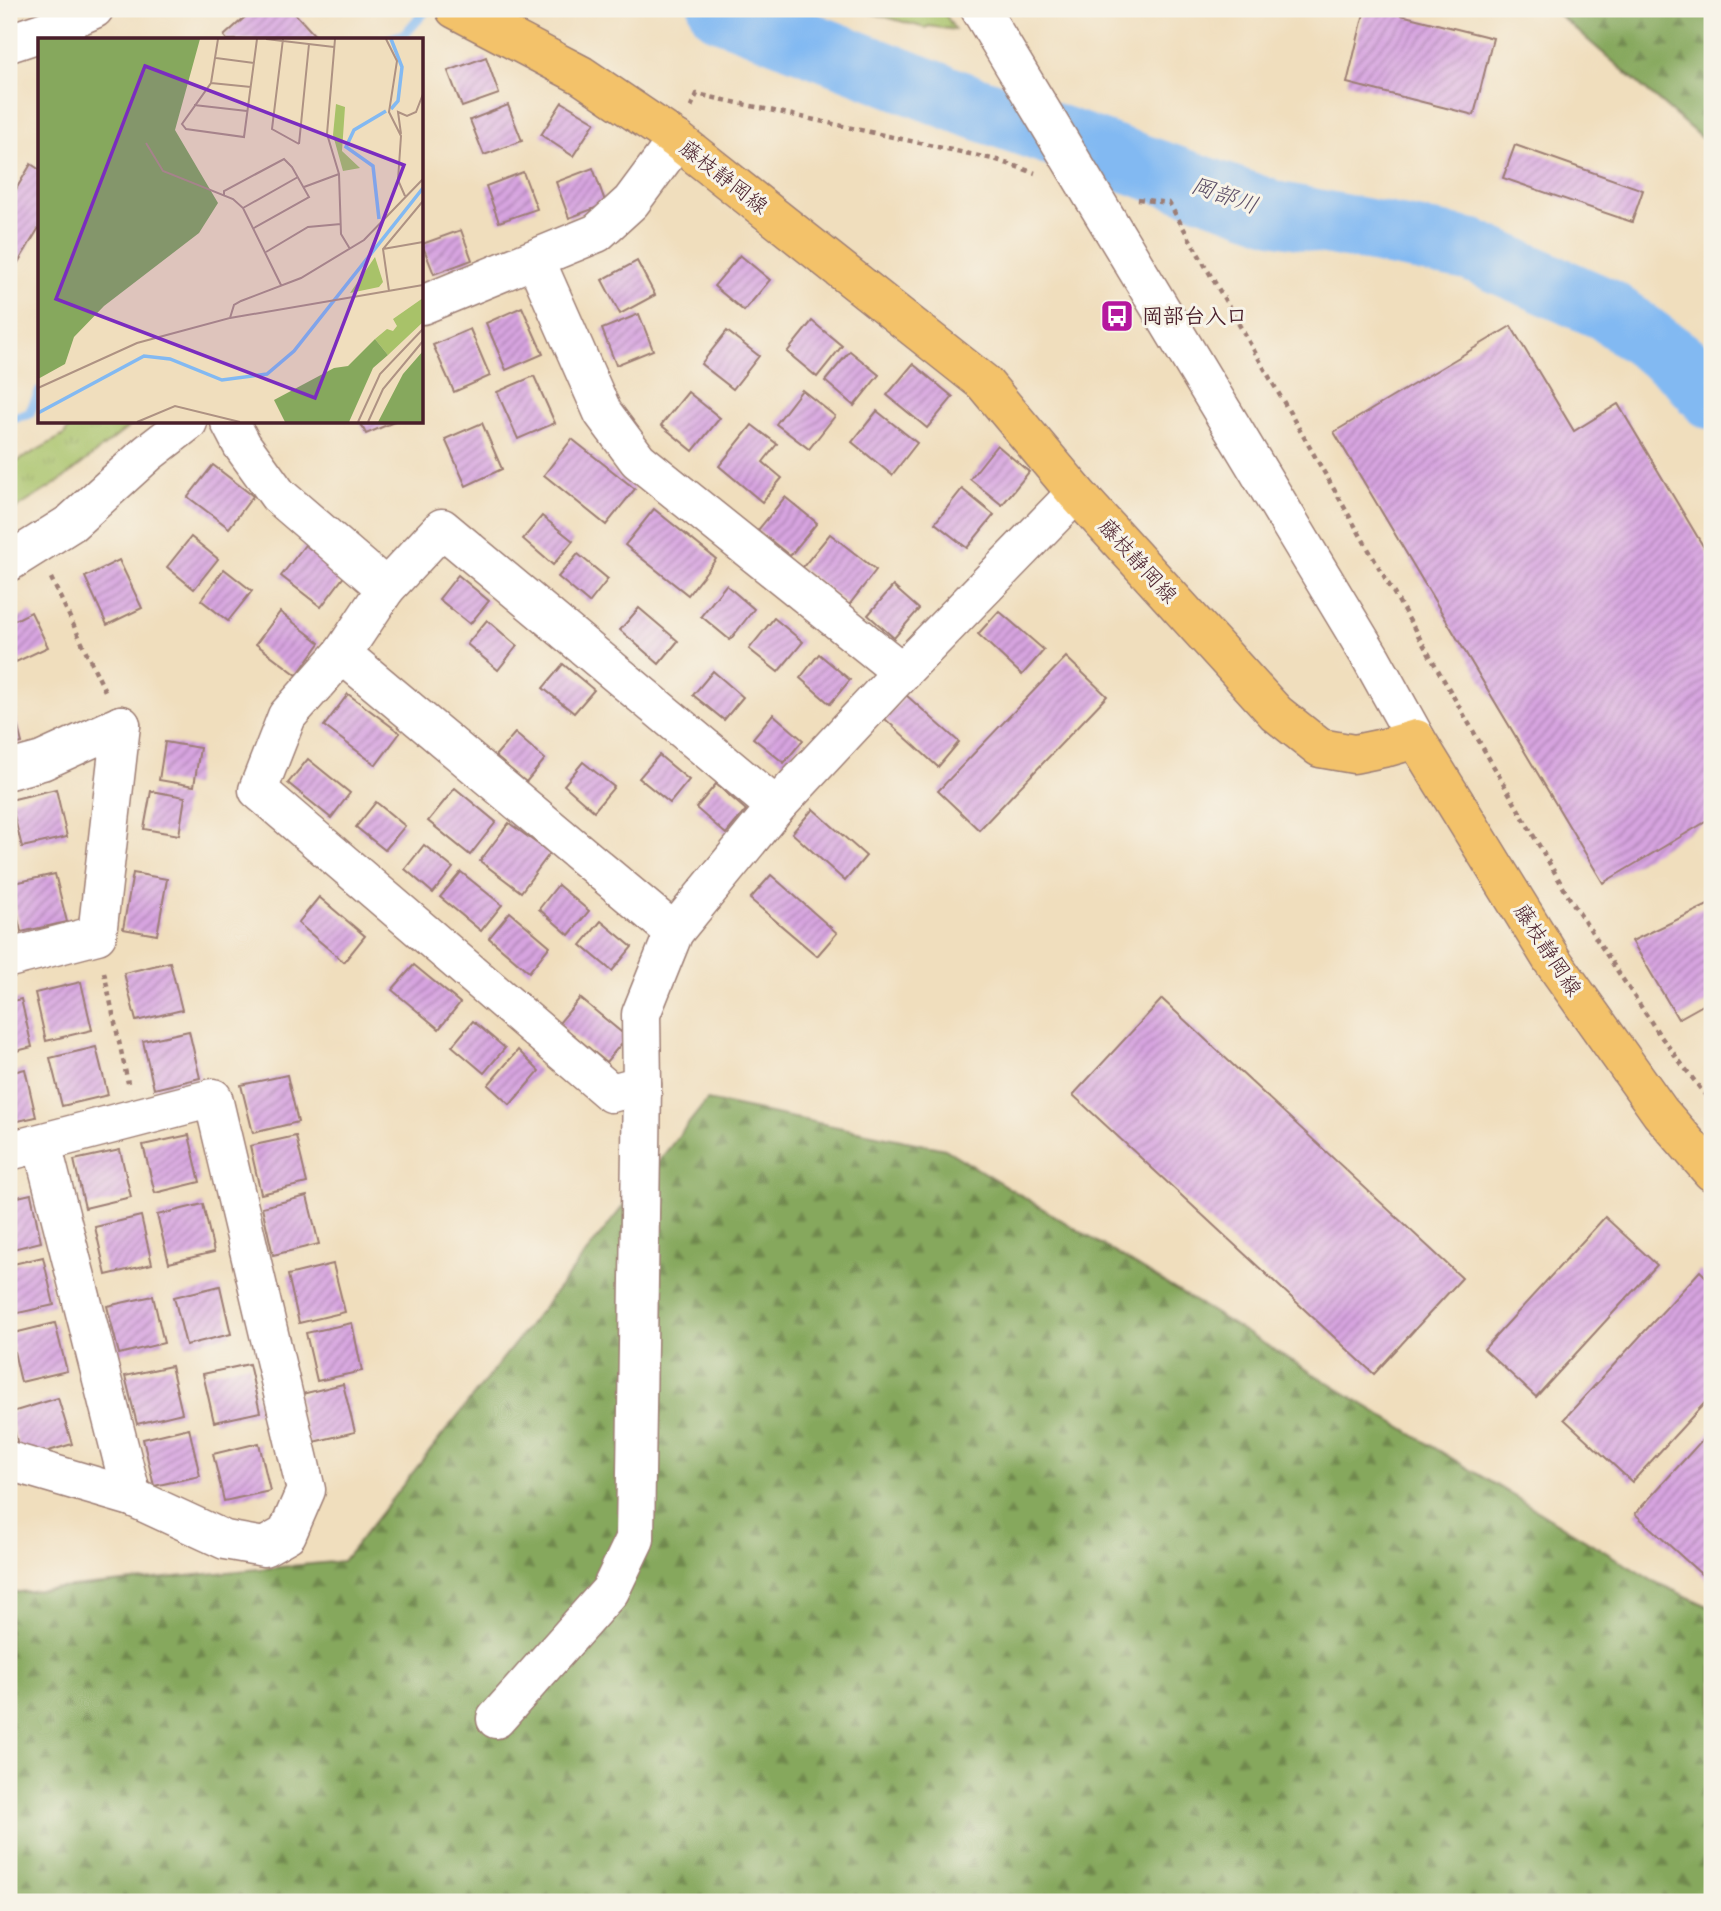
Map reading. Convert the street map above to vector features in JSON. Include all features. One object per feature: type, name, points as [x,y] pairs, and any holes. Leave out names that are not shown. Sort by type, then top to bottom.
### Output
[{"type":"main road","name":"藤枝静岡線","points":[[463,12],[581,75],[677,140],[984,383],[1076,494],[1276,713],[1320,748],[1354,754],[1416,739],[1552,960],[1660,1112],[1712,1172]]},
{"type":"street","points":[[9,43],[45,31],[94,9]]},
{"type":"street","points":[[980,9],[1371,658],[1416,739]]},
{"type":"street","points":[[424,304],[597,233],[631,202],[677,140]]},
{"type":"street","points":[[535,258],[603,413],[638,460],[902,672]]},
{"type":"street","points":[[22,554],[71,523],[148,453],[185,424]]},
{"type":"street","points":[[231,424],[278,495],[386,588]]},
{"type":"street","points":[[496,1719],[610,1591],[635,1539],[641,1014],[674,932],[776,807],[902,672],[1076,494]]},
{"type":"street","points":[[642,1085],[611,1093],[258,790],[287,716],[342,654],[386,588],[442,528],[776,807]]},
{"type":"street","points":[[342,654],[674,932]]},
{"type":"street","points":[[9,770],[42,761],[121,725]]},
{"type":"street","points":[[9,958],[97,935],[121,725]]},
{"type":"street","points":[[9,1461],[132,1497],[225,1540],[264,1547],[287,1534],[306,1490],[213,1098],[25,1147],[132,1497]]},
{"type":"path","points":[[22,554],[121,725]]},
{"type":"path","points":[[97,935],[136,1118]]},
{"type":"green space","points":[[857,9],[942,9],[955,30],[929,26],[925,28]]},
{"type":"green space","points":[[1552,9],[1712,9],[1712,147]]},
{"type":"green space","points":[[71,424],[132,424],[60,481],[9,513],[9,466],[64,435]]},
{"type":"green space","points":[[707,1100],[945,1149],[1653,1581],[1712,1608],[1712,1902],[9,1902],[9,1593],[343,1561]]},
{"type":"building","points":[[254,9],[291,9],[317,38],[226,38],[224,36]]},
{"type":"building","points":[[1365,9],[1377,9],[1493,38],[1474,115],[1347,83]]},
{"type":"building","points":[[486,57],[499,94],[462,107],[448,71]]},
{"type":"building","points":[[562,102],[595,122],[573,156],[541,135]]},
{"type":"building","points":[[508,105],[522,141],[484,155],[470,120]]},
{"type":"building","points":[[1515,145],[1643,190],[1632,222],[1503,178]]},
{"type":"building","points":[[31,164],[38,169],[38,229],[13,271],[9,268],[9,201]]},
{"type":"building","points":[[593,168],[606,204],[569,218],[556,182]]},
{"type":"building","points":[[523,172],[537,209],[499,222],[486,186]]},
{"type":"building","points":[[461,230],[472,260],[434,274],[424,243]]},
{"type":"building","points":[[740,255],[770,280],[744,311],[714,286]]},
{"type":"building","points":[[637,261],[655,295],[620,314],[602,280]]},
{"type":"building","points":[[522,307],[543,354],[506,370],[486,323]]},
{"type":"building","points":[[639,314],[653,350],[616,365],[602,329]]},
{"type":"building","points":[[812,321],[842,346],[817,377],[787,352]]},
{"type":"building","points":[[1511,326],[1574,431],[1618,404],[1712,561],[1712,818],[1603,883],[1334,432]]},
{"type":"building","points":[[470,329],[490,376],[454,392],[433,345]]},
{"type":"building","points":[[727,331],[759,356],[733,389],[701,364]]},
{"type":"building","points":[[850,351],[879,375],[854,406],[825,381]]},
{"type":"building","points":[[913,364],[953,397],[927,428],[887,395]]},
{"type":"building","points":[[534,376],[555,423],[518,439],[497,392]]},
{"type":"building","points":[[802,390],[835,416],[809,449],[776,424]]},
{"type":"building","points":[[688,392],[720,418],[693,451],[661,425]]},
{"type":"building","points":[[877,411],[917,443],[892,475],[852,442]]},
{"type":"building","points":[[482,423],[502,469],[466,486],[445,439]]},
{"type":"building","points":[[361,424],[389,424],[366,434]]},
{"type":"building","points":[[752,425],[777,444],[763,462],[782,478],[762,502],[719,466]]},
{"type":"building","points":[[572,439],[635,489],[606,525],[544,475]]},
{"type":"building","points":[[997,445],[1029,472],[1002,505],[970,479]]},
{"type":"building","points":[[213,465],[253,496],[229,528],[188,497]]},
{"type":"building","points":[[962,489],[994,515],[967,548],[935,523]]},
{"type":"building","points":[[785,497],[817,523],[790,556],[758,530]]},
{"type":"building","points":[[654,509],[716,559],[688,595],[625,545]]},
{"type":"building","points":[[542,516],[573,541],[553,565],[523,539]]},
{"type":"building","points":[[830,534],[876,570],[849,605],[802,568]]},
{"type":"building","points":[[191,537],[218,559],[194,589],[167,567]]},
{"type":"building","points":[[305,545],[345,575],[321,607],[281,576]]},
{"type":"building","points":[[578,554],[608,579],[589,603],[558,577]]},
{"type":"building","points":[[119,560],[142,608],[107,625],[85,577]]},
{"type":"building","points":[[224,569],[252,591],[228,621],[201,600]]},
{"type":"building","points":[[458,575],[489,601],[470,624],[439,599]]},
{"type":"building","points":[[726,585],[754,609],[730,640],[701,616]]},
{"type":"building","points":[[893,586],[919,609],[894,638],[868,615]]},
{"type":"building","points":[[639,608],[678,641],[659,664],[620,630]]},
{"type":"building","points":[[999,611],[1044,650],[1022,675],[978,634]]},
{"type":"building","points":[[31,612],[48,647],[16,662],[9,647],[9,623]]},
{"type":"building","points":[[280,612],[320,643],[297,675],[256,644]]},
{"type":"building","points":[[774,618],[803,642],[778,672],[749,649]]},
{"type":"building","points":[[487,620],[517,646],[498,670],[467,644]]},
{"type":"building","points":[[819,654],[850,680],[830,704],[800,678]]},
{"type":"building","points":[[1066,657],[1107,696],[979,830],[938,791]]},
{"type":"building","points":[[563,664],[594,690],[574,713],[543,688]]},
{"type":"building","points":[[713,671],[743,697],[724,720],[693,695]]},
{"type":"building","points":[[9,693],[22,743],[9,746]]},
{"type":"building","points":[[348,694],[400,733],[376,765],[324,726]]},
{"type":"building","points":[[906,695],[959,742],[938,767],[885,719]]},
{"type":"building","points":[[773,714],[803,740],[784,763],[753,738]]},
{"type":"building","points":[[515,733],[545,759],[526,782],[495,756]]},
{"type":"building","points":[[165,742],[200,748],[194,786],[159,780]]},
{"type":"building","points":[[659,755],[689,780],[670,803],[639,778]]},
{"type":"building","points":[[308,759],[350,793],[331,818],[288,783]]},
{"type":"building","points":[[583,762],[614,787],[594,811],[564,785]]},
{"type":"building","points":[[716,784],[746,810],[726,834],[696,808]]},
{"type":"building","points":[[455,788],[496,822],[470,855],[428,821]]},
{"type":"building","points":[[56,789],[67,837],[22,847],[10,800]]},
{"type":"building","points":[[151,791],[185,797],[179,835],[144,829]]},
{"type":"building","points":[[376,802],[405,826],[385,850],[356,827]]},
{"type":"building","points":[[813,809],[866,856],[845,881],[792,833]]},
{"type":"building","points":[[509,823],[550,853],[521,892],[480,861]]},
{"type":"building","points":[[424,845],[453,868],[433,893],[405,869]]},
{"type":"building","points":[[461,872],[502,905],[481,931],[440,897]]},
{"type":"building","points":[[133,873],[167,879],[157,935],[123,929]]},
{"type":"building","points":[[55,874],[67,922],[21,932],[10,884]]},
{"type":"building","points":[[771,875],[837,933],[817,956],[750,899]]},
{"type":"building","points":[[558,885],[589,911],[569,935],[539,909]]},
{"type":"building","points":[[319,897],[365,936],[344,962],[298,923]]},
{"type":"building","points":[[1712,903],[1712,1000],[1678,1019],[1632,941]]},
{"type":"building","points":[[510,912],[550,946],[529,972],[489,938]]},
{"type":"building","points":[[601,921],[632,947],[612,971],[581,945]]},
{"type":"building","points":[[170,962],[182,1010],[136,1021],[124,973]]},
{"type":"building","points":[[414,965],[460,1003],[439,1029],[392,990]]},
{"type":"building","points":[[81,982],[92,1030],[46,1041],[35,993]]},
{"type":"building","points":[[580,998],[627,1037],[606,1062],[559,1023]]},
{"type":"building","points":[[21,999],[32,1047],[9,1053],[9,1002]]},
{"type":"building","points":[[1162,999],[1462,1278],[1374,1374],[1073,1095]]},
{"type":"building","points":[[473,1021],[505,1048],[484,1073],[452,1046]]},
{"type":"building","points":[[189,1031],[200,1078],[154,1089],[143,1041]]},
{"type":"building","points":[[96,1047],[108,1095],[62,1106],[50,1058]]},
{"type":"building","points":[[518,1050],[539,1071],[510,1105],[488,1085]]},
{"type":"building","points":[[25,1069],[36,1117],[9,1123],[9,1073]]},
{"type":"building","points":[[287,1075],[298,1122],[253,1133],[241,1085]]},
{"type":"building","points":[[189,1135],[200,1182],[155,1193],[143,1145]]},
{"type":"building","points":[[296,1136],[307,1183],[261,1194],[250,1146]]},
{"type":"building","points":[[120,1150],[131,1197],[85,1208],[74,1160]]},
{"type":"building","points":[[31,1194],[41,1242],[9,1250],[9,1199]]},
{"type":"building","points":[[307,1196],[319,1244],[273,1255],[262,1207]]},
{"type":"building","points":[[203,1204],[214,1252],[169,1263],[157,1215]]},
{"type":"building","points":[[141,1216],[152,1264],[106,1275],[95,1227]]},
{"type":"building","points":[[1605,1217],[1657,1265],[1536,1397],[1484,1349]]},
{"type":"building","points":[[43,1257],[54,1305],[9,1315],[9,1265]]},
{"type":"building","points":[[333,1264],[345,1312],[299,1323],[288,1275]]},
{"type":"building","points":[[1700,1271],[1712,1283],[1712,1395],[1632,1482],[1564,1419]]},
{"type":"building","points":[[220,1286],[231,1334],[186,1345],[174,1297]]},
{"type":"building","points":[[153,1296],[164,1343],[119,1354],[107,1306]]},
{"type":"building","points":[[55,1323],[67,1371],[21,1382],[10,1334]]},
{"type":"building","points":[[352,1323],[362,1371],[317,1381],[306,1333]]},
{"type":"building","points":[[249,1364],[260,1412],[214,1422],[203,1374]]},
{"type":"building","points":[[171,1366],[182,1413],[137,1424],[125,1376]]},
{"type":"building","points":[[343,1384],[355,1432],[309,1443],[298,1395]]},
{"type":"building","points":[[58,1398],[72,1444],[22,1459],[9,1413]]},
{"type":"building","points":[[189,1428],[200,1476],[154,1486],[143,1439]]},
{"type":"building","points":[[1712,1429],[1712,1582],[1711,1583],[1635,1514]]},
{"type":"building","points":[[259,1443],[270,1491],[224,1501],[213,1454]]},
{"type":"waterway","points":[[393,38],[405,34],[427,9]]},
{"type":"waterway","name":"岡部川","points":[[720,9],[965,104],[1276,213],[1471,250],[1607,310],[1685,367],[1712,398]]},
{"type":"waterway","points":[[9,418],[29,414],[38,395]]},
{"type":"place","name":"岡部台入口","points":[[1117,316]]}]
